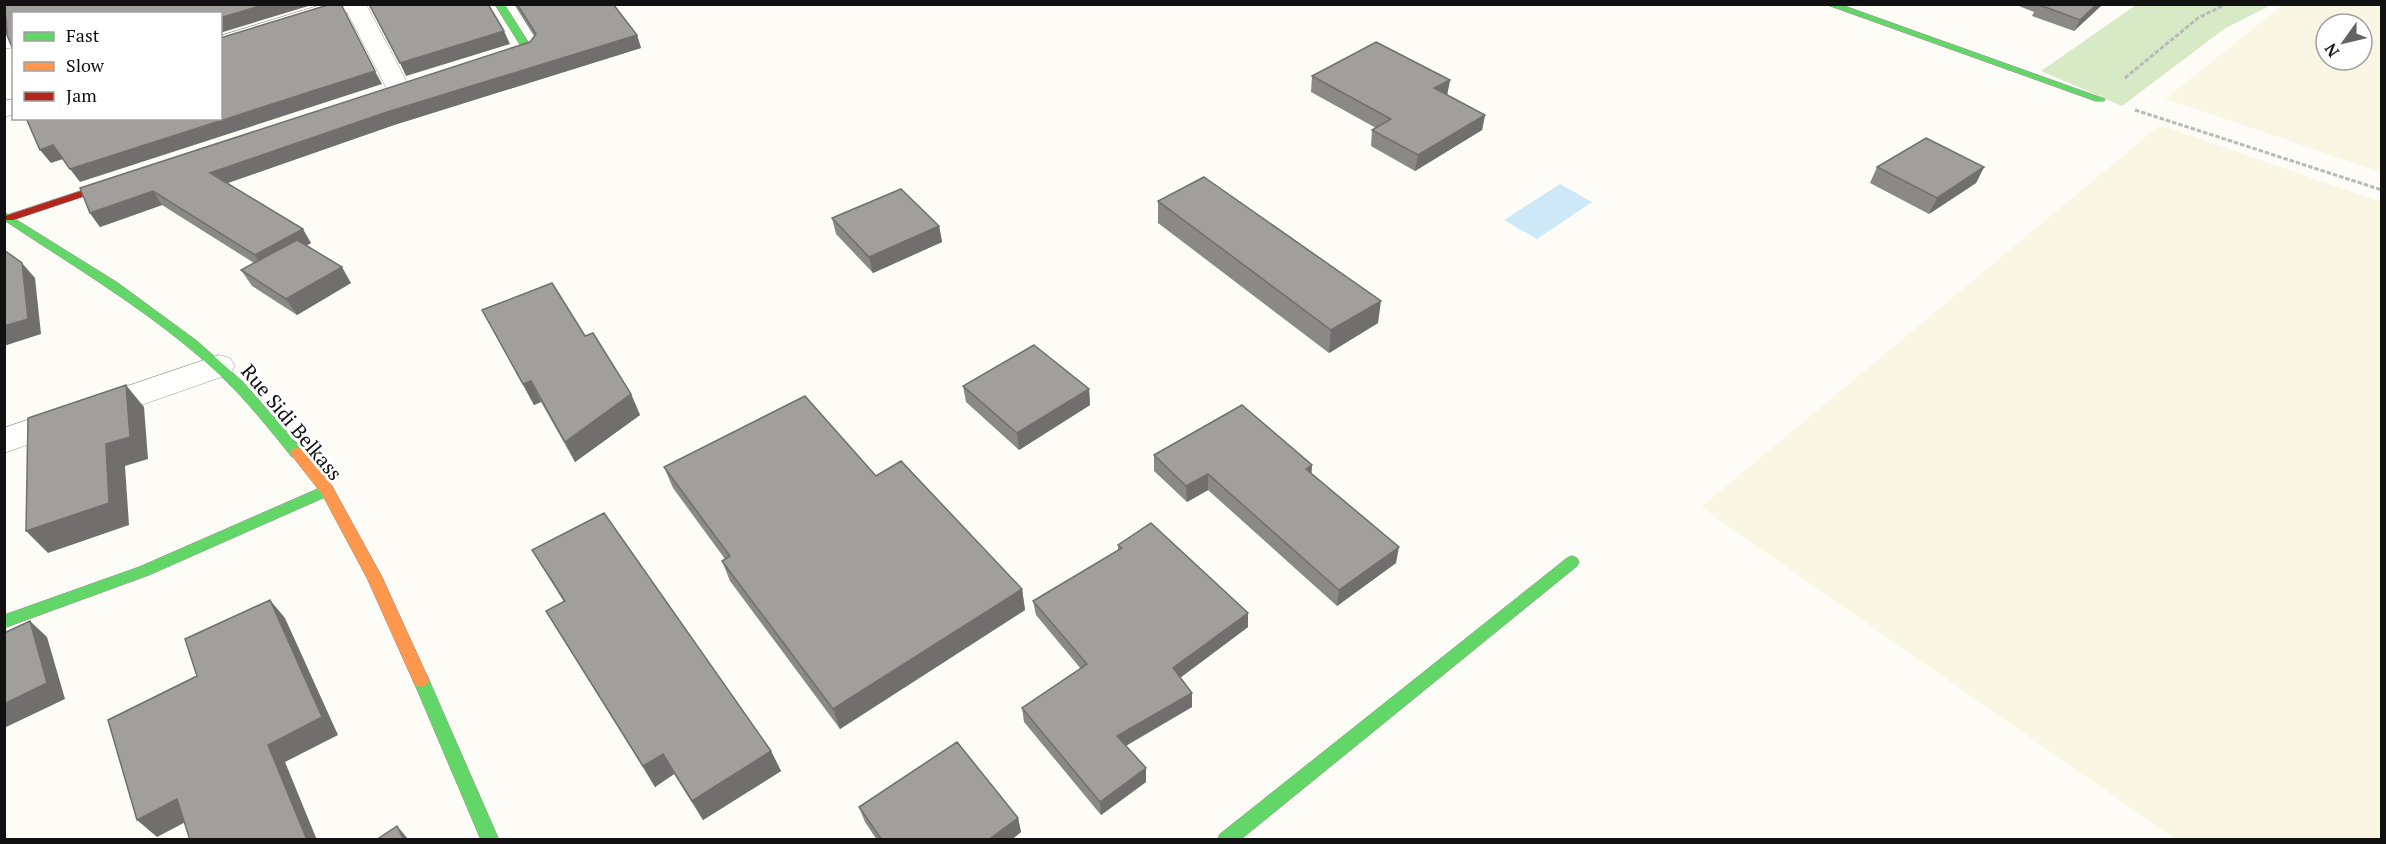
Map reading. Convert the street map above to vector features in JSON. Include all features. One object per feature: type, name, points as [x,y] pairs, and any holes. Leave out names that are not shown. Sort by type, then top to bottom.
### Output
[{"type":"street","points":[[222,43],[352,4],[398,88]]},
{"type":"street","points":[[477,62],[527,48],[499,4]]},
{"type":"street","points":[[1829,4],[2100,99]]},
{"type":"street","points":[[7,217],[144,173]]},
{"type":"street","name":"Rue Sidi Belkass","points":[[7,217],[175,329],[219,366],[256,404],[327,490],[374,577],[452,749],[490,840]]},
{"type":"street","points":[[4,441],[219,366]]},
{"type":"street","points":[[4,622],[144,571],[327,490]]},
{"type":"street","points":[[1226,840],[1572,562]]},
{"type":"path","points":[[2100,99],[2198,18],[2226,4]]},
{"type":"path","points":[[2100,99],[2382,190]]},
{"type":"shaded area","points":[[2284,4],[2381,5],[2381,172],[2165,99]]},
{"type":"shaded area","points":[[2160,125],[2381,202],[2381,839],[2175,839],[1701,507]]},
{"type":"green space","points":[[2136,5],[2271,5],[2224,29],[2122,106],[2041,71]]},
{"type":"water","points":[[1560,184],[1592,202],[1537,239],[1504,220]]},
{"type":"building","points":[[4,4],[266,4],[222,17],[222,12],[12,12],[12,47],[7,35],[6,18],[4,19]]},
{"type":"building","points":[[331,4],[341,4],[375,71],[70,169],[53,145],[40,150],[27,120],[222,120],[222,37]]},
{"type":"building","points":[[369,4],[488,4],[504,31],[400,63]]},
{"type":"building","points":[[517,4],[613,4],[637,35],[387,112],[210,173],[303,229],[255,255],[153,191],[90,213],[80,188],[530,42],[536,34]]},
{"type":"building","points":[[2037,4],[2097,4],[2080,20]]},
{"type":"building","points":[[1376,42],[1450,80],[1434,88],[1485,115],[1418,155],[1372,130],[1391,119],[1312,76]]},
{"type":"building","points":[[1926,138],[1984,167],[1937,198],[1877,167]]},
{"type":"building","points":[[1204,177],[1381,301],[1331,330],[1158,201]]},
{"type":"building","points":[[901,189],[939,226],[869,257],[832,218]]},
{"type":"building","points":[[297,240],[342,267],[286,299],[241,270]]},
{"type":"building","points":[[4,250],[22,263],[28,319],[4,326]]},
{"type":"building","points":[[552,283],[585,336],[593,333],[631,394],[565,442],[531,381],[523,384],[482,310]]},
{"type":"building","points":[[1034,345],[1089,389],[1017,433],[963,386]]},
{"type":"building","points":[[126,385],[130,437],[106,444],[109,503],[26,531],[28,418]]},
{"type":"building","points":[[805,396],[876,476],[901,461],[1022,589],[833,709],[722,561],[730,556],[664,467]]},
{"type":"building","points":[[1242,405],[1312,465],[1306,469],[1399,547],[1339,590],[1208,474],[1186,486],[1154,455]]},
{"type":"building","points":[[604,513],[771,751],[692,801],[663,754],[643,766],[546,611],[565,601],[532,550]]},
{"type":"building","points":[[1151,523],[1248,613],[1173,668],[1192,693],[1117,736],[1146,768],[1100,802],[1022,708],[1087,664],[1033,601],[1122,548],[1118,545]]},
{"type":"building","points":[[270,600],[322,717],[268,745],[307,840],[190,840],[177,799],[137,820],[108,720],[197,676],[185,639]]},
{"type":"building","points":[[30,621],[47,683],[4,704],[4,633]]},
{"type":"building","points":[[957,742],[1018,818],[988,840],[882,840],[859,807]]},
{"type":"building","points":[[397,826],[404,840],[376,840]]},
{"type":"traffic: fast","points":[[488,59],[527,48],[499,4]]},
{"type":"traffic: fast","points":[[1829,4],[2100,99]]},
{"type":"traffic: fast","points":[[4,215],[113,286],[192,344],[238,386],[297,453]]},
{"type":"traffic: fast","points":[[4,622],[144,571],[327,490]]},
{"type":"traffic: fast","points":[[1226,840],[1572,562]]},
{"type":"traffic: fast","points":[[421,680],[490,840]]},
{"type":"traffic: slow","points":[[297,453],[327,490],[374,577],[421,680]]},
{"type":"traffic: jam","points":[[9,218],[126,179]]}]
